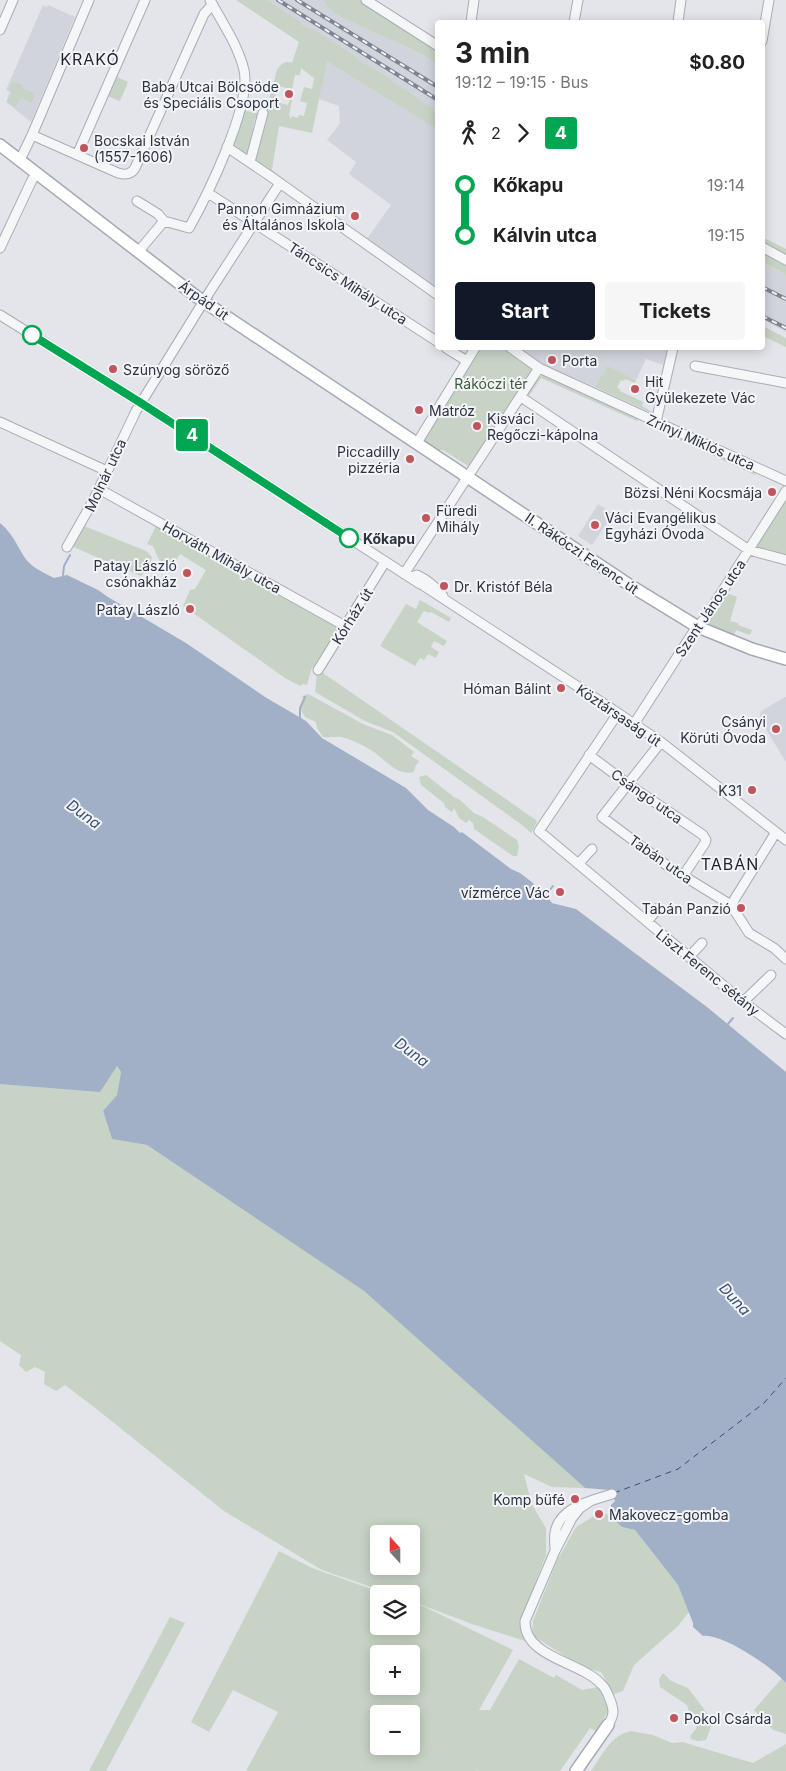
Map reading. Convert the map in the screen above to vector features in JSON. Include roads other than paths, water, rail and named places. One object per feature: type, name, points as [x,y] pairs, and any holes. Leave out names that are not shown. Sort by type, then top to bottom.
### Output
[{"type":"main road","name":"Árpád út","points":[[0,145],[204,301],[417,443]]},
{"type":"main road","points":[[417,443],[468,476]]},
{"type":"main road","name":"II. Rákóczi Ferenc út","points":[[468,476],[624,581],[698,627],[752,649],[786,659]]},
{"type":"main road","points":[[576,1771],[608,1725]]},
{"type":"street","points":[[0,30],[13,0]]},
{"type":"street","points":[[20,160],[88,0]]},
{"type":"street","points":[[77,155],[145,0]]},
{"type":"street","points":[[471,20],[474,0]]},
{"type":"street","points":[[574,20],[578,0]]},
{"type":"street","points":[[678,20],[681,0]]},
{"type":"street","points":[[765,23],[769,0]]},
{"type":"street","points":[[368,1],[435,44]]},
{"type":"street","points":[[32,135],[118,173],[128,174],[133,171],[211,2]]},
{"type":"street","points":[[137,201],[158,214],[164,221],[188,228],[208,193],[227,147],[243,95],[244,71],[236,47],[211,2]]},
{"type":"street","points":[[250,162],[263,112]]},
{"type":"street","points":[[227,147],[435,293]]},
{"type":"street","points":[[0,248],[36,174]]},
{"type":"street","name":"Molnár utca","points":[[67,547],[83,522],[124,433],[141,403],[280,183]]},
{"type":"street","name":"Táncsics Mihály utca","points":[[208,193],[435,340]]},
{"type":"street","points":[[138,252],[164,221]]},
{"type":"street","points":[[765,248],[786,260]]},
{"type":"street","points":[[0,315],[141,403],[407,576],[468,476],[539,368]]},
{"type":"street","points":[[449,350],[467,361]]},
{"type":"street","points":[[417,443],[474,350]]},
{"type":"street","name":"Zrínyi Miklós utca","points":[[514,350],[539,368],[786,481]]},
{"type":"street","points":[[656,422],[673,350]]},
{"type":"street","points":[[695,366],[786,383]]},
{"type":"street","points":[[521,397],[749,550],[786,560]]},
{"type":"street","points":[[0,422],[106,471]]},
{"type":"street","name":"Horváth Mihály utca","points":[[99,489],[345,626]]},
{"type":"street","name":"Szent János utca","points":[[634,724],[786,491]]},
{"type":"street","name":"Kórház út","points":[[318,670],[385,562]]},
{"type":"street","name":"Köztársaság út","points":[[407,576],[417,575],[431,582],[446,600]]},
{"type":"street","name":"Köztársaság út","points":[[407,576],[660,742],[786,840]]},
{"type":"street","points":[[589,754],[618,713]]},
{"type":"street","points":[[628,784],[660,742]]},
{"type":"street","name":"Csángó utca","points":[[589,754],[628,784],[701,832],[705,837],[705,843],[683,876]]},
{"type":"street","name":"Liszt Ferenc sétány","points":[[589,754],[540,831],[647,922],[786,1034]]},
{"type":"street","name":"Tabán utca","points":[[628,784],[602,817],[683,876],[731,905],[749,933],[774,948],[786,959]]},
{"type":"street","points":[[731,905],[776,832]]},
{"type":"street","points":[[578,864],[592,849]]},
{"type":"street","points":[[647,922],[658,908]]},
{"type":"street","points":[[690,956],[702,943]]},
{"type":"street","points":[[744,1002],[771,975]]},
{"type":"street","points":[[608,1725],[614,1715],[614,1711],[606,1690],[601,1683],[588,1674],[550,1655],[532,1641],[527,1634],[525,1621],[555,1551],[555,1531],[565,1514],[577,1506],[612,1494]]},
{"type":"water","name":"Duna","points":[[0,523],[11,535],[25,558],[34,567],[54,578],[67,575],[98,590],[186,643],[265,697],[306,721],[322,738],[406,788],[428,810],[533,883],[538,892],[546,895],[552,903],[576,909],[707,1007],[786,1072],[786,1683],[771,1669],[747,1653],[722,1640],[703,1636],[693,1627],[678,1585],[635,1530],[622,1527],[612,1518],[611,1505],[615,1501],[610,1490],[585,1488],[364,1291],[147,1145],[112,1139],[103,1111],[117,1095],[121,1072],[117,1066],[100,1092],[0,1084]]},
{"type":"waterway","points":[[63,575],[64,566],[70,555]]},
{"type":"waterway","points":[[300,718],[300,708],[305,697]]},
{"type":"waterway","points":[[546,895],[553,886]]},
{"type":"waterway","points":[[728,1024],[733,1018]]},
{"type":"railway","points":[[278,0],[435,98]]},
{"type":"railway","points":[[297,0],[435,85]]},
{"type":"railway","points":[[765,288],[786,299]]},
{"type":"railway","points":[[765,318],[786,328]]},
{"type":"place","name":"Baba Utcai Bölcsöde és Speciális Csoport","points":[[289,94]]},
{"type":"place","name":"Bocskai István (1557-1606)","points":[[84,148]]},
{"type":"place","name":"Pannon Gimnázium és Általános Iskola","points":[[355,216]]},
{"type":"place","name":"Porta","points":[[552,360]]},
{"type":"place","name":"Szúnyog söröző","points":[[113,369]]},
{"type":"place","name":"Hit Gyülekezete Vác","points":[[635,389]]},
{"type":"place","name":"Matróz","points":[[419,410]]},
{"type":"place","name":"Kisváci Regőczi-kápolna","points":[[477,426]]},
{"type":"place","name":"Piccadilly pizzéria","points":[[410,459]]},
{"type":"place","name":"Bözsi Néni Kocsmája","points":[[772,492]]},
{"type":"place","name":"Füredi Mihály","points":[[426,518]]},
{"type":"place","name":"Váci Evangélikus Egyházi Óvoda","points":[[595,525]]},
{"type":"place","name":"Kőkapu","points":[[349,538]]},
{"type":"place","name":"Patay László csónakház","points":[[187,573]]},
{"type":"place","name":"Dr. Kristóf Béla","points":[[444,586]]},
{"type":"place","name":"Patay László","points":[[190,609]]},
{"type":"place","name":"Hóman Bálint","points":[[561,688]]},
{"type":"place","name":"Csányi Körúti Óvoda","points":[[776,729]]},
{"type":"place","name":"K31","points":[[752,790]]},
{"type":"place","name":"vízmérce Vác","points":[[560,892]]},
{"type":"place","name":"Tabán Panzió","points":[[741,908]]},
{"type":"place","name":"Komp büfé","points":[[575,1499]]},
{"type":"place","name":"Makovecz-gomba","points":[[599,1514]]},
{"type":"place","name":"Pokol Csárda","points":[[674,1718]]},
{"type":"district","name":"KRAKÓ","points":[[90,59]]},
{"type":"district","name":"TABÁN","points":[[730,864]]},
{"type":"park label","name":"Rákóczi tér","points":[[491,383]]}]
